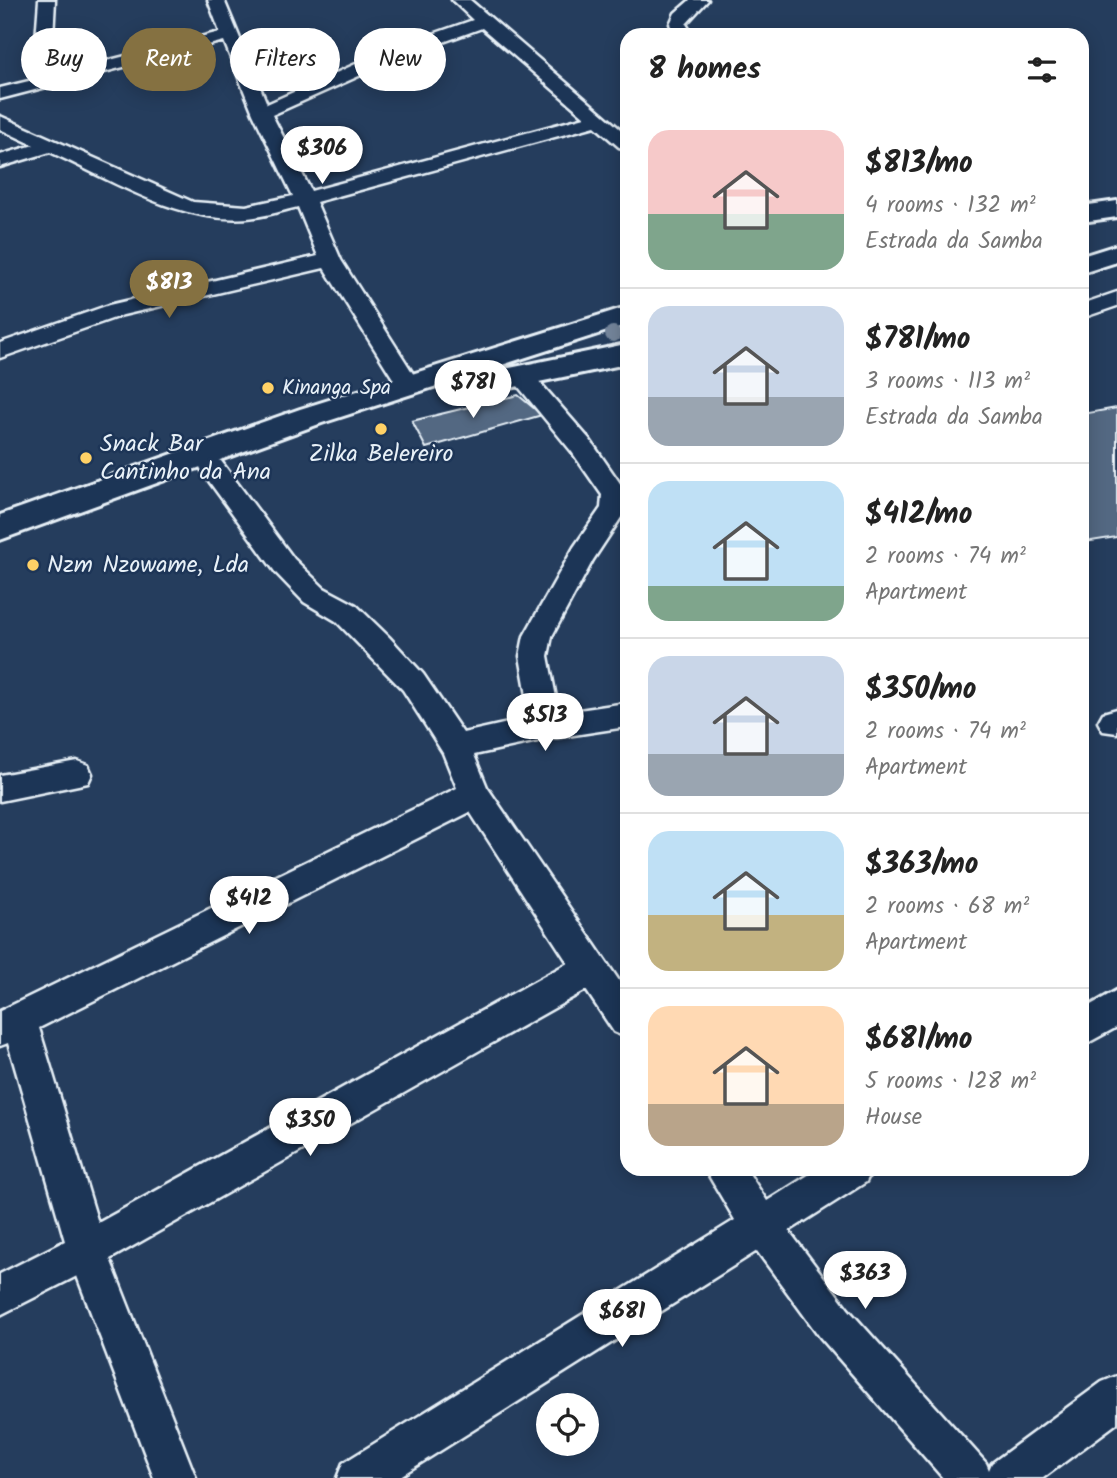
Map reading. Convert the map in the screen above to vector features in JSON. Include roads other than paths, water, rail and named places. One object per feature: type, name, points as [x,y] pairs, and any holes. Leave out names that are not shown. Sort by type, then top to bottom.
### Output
[{"type":"main road","points":[[1089,213],[1117,209]]},
{"type":"main road","points":[[1089,263],[1117,253]]},
{"type":"main road","points":[[0,528],[198,453],[407,383],[620,318]]},
{"type":"main road","points":[[0,551],[212,467],[333,427],[478,384],[620,355]]},
{"type":"street","points":[[45,28],[47,0]]},
{"type":"street","points":[[216,0],[262,113],[304,197],[330,260],[407,383]]},
{"type":"street","points":[[460,0],[620,138]]},
{"type":"street","points":[[680,28],[678,24],[681,17],[700,0]]},
{"type":"street","points":[[262,113],[393,54],[485,21]]},
{"type":"street","points":[[107,66],[229,35]]},
{"type":"street","points":[[0,94],[21,88]]},
{"type":"street","points":[[0,122],[187,207],[234,213],[255,211],[386,179],[598,119]]},
{"type":"street","points":[[0,161],[50,146]]},
{"type":"street","points":[[0,351],[117,310],[330,260]]},
{"type":"street","points":[[1089,309],[1117,299]]},
{"type":"street","points":[[521,375],[581,446],[615,494],[614,509],[583,554],[538,636],[534,656],[547,727]]},
{"type":"street","points":[[212,467],[285,566],[314,595],[346,613],[412,682],[456,747],[475,794],[620,1011]]},
{"type":"street","points":[[456,747],[547,727],[620,716]]},
{"type":"street","points":[[0,788],[77,774]]},
{"type":"street","points":[[175,1478],[88,1250],[9,1024],[475,794]]},
{"type":"street","points":[[0,1296],[88,1250],[592,968]]},
{"type":"street","points":[[1089,1025],[1117,1007]]},
{"type":"street","points":[[729,1176],[761,1225],[834,1323],[971,1478]]},
{"type":"street","points":[[359,1478],[842,1176]]},
{"type":"street","points":[[1007,1478],[1117,1397]]},
{"type":"place","name":"Kinanga Spa","points":[[268,388]]},
{"type":"place","name":"Zilka Belereiro","points":[[381,429]]},
{"type":"place","name":"Snack Bar Cantinho da Ana","points":[[86,458]]},
{"type":"place","name":"Nzm Nzowame, Lda","points":[[33,565]]}]
